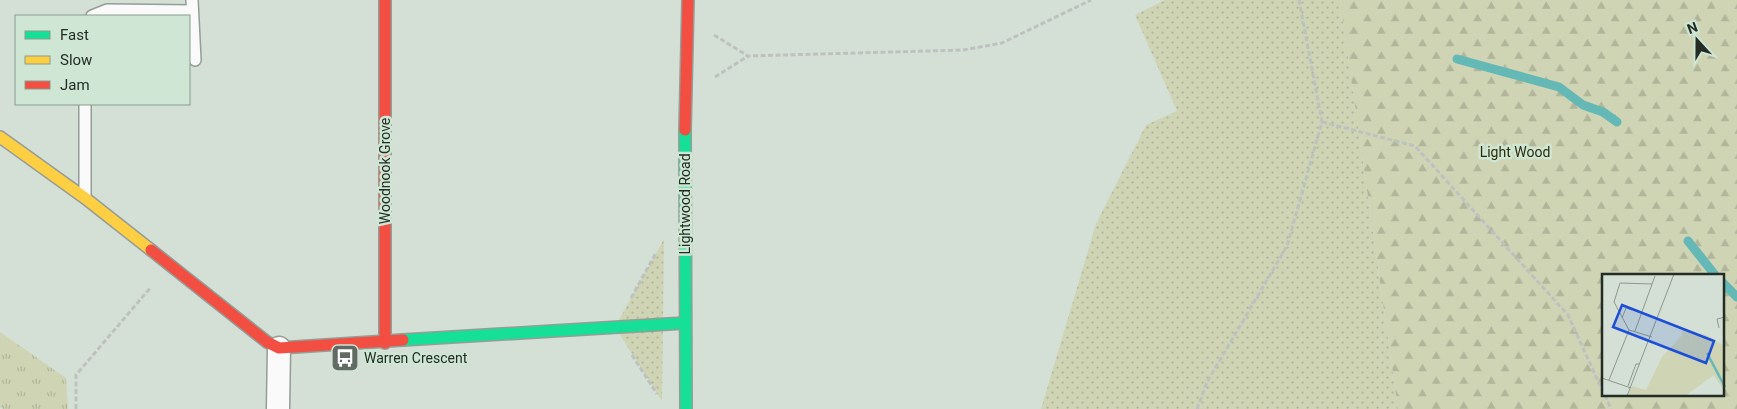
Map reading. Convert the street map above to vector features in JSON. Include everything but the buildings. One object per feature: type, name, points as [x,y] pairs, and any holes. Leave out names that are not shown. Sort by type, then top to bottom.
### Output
[{"type":"street","name":"Woodnook Grove","points":[[385,0],[386,343]]},
{"type":"street","name":"Lightwood Road","points":[[686,409],[685,97],[688,0]]},
{"type":"street","points":[[0,137],[85,198],[169,267],[267,342],[279,348],[386,343],[685,323]]},
{"type":"street","points":[[278,409],[279,348]]},
{"type":"lane","points":[[94,15],[107,10],[192,5],[195,60]]},
{"type":"lane","points":[[84,105],[85,198]]},
{"type":"path","points":[[688,20],[748,56],[963,50],[1002,43],[1091,0]]},
{"type":"path","points":[[1197,409],[1207,382],[1287,246],[1322,122],[1299,0]]},
{"type":"path","points":[[1322,122],[1416,146],[1568,315],[1602,390]]},
{"type":"path","points":[[76,409],[76,375],[169,267]]},
{"type":"path","points":[[1605,396],[1611,409]]},
{"type":"green space","points":[[1165,0],[1340,0],[1398,409],[1041,409],[1096,224],[1146,125],[1177,111],[1135,15]]},
{"type":"green space","name":"Light Wood","points":[[1340,0],[1737,0],[1737,409],[1398,409]]},
{"type":"green space","points":[[664,239],[662,401],[615,327]]},
{"type":"green space","points":[[0,332],[66,378],[68,409],[3,409],[0,407]]},
{"type":"waterway","points":[[1457,59],[1559,87],[1583,105],[1603,112],[1617,122]]},
{"type":"waterway","points":[[1688,241],[1714,274]]},
{"type":"waterway","points":[[1724,284],[1737,297]]},
{"type":"traffic: fast","points":[[685,130],[686,409]]},
{"type":"traffic: fast","points":[[403,340],[685,323]]},
{"type":"traffic: slow","points":[[0,137],[85,198],[151,250]]},
{"type":"traffic: jam","points":[[385,0],[385,343]]},
{"type":"traffic: jam","points":[[685,130],[688,0]]},
{"type":"traffic: jam","points":[[151,250],[267,342],[279,348],[403,340]]},
{"type":"place","name":"Warren Crescent","points":[[345,358]]}]
